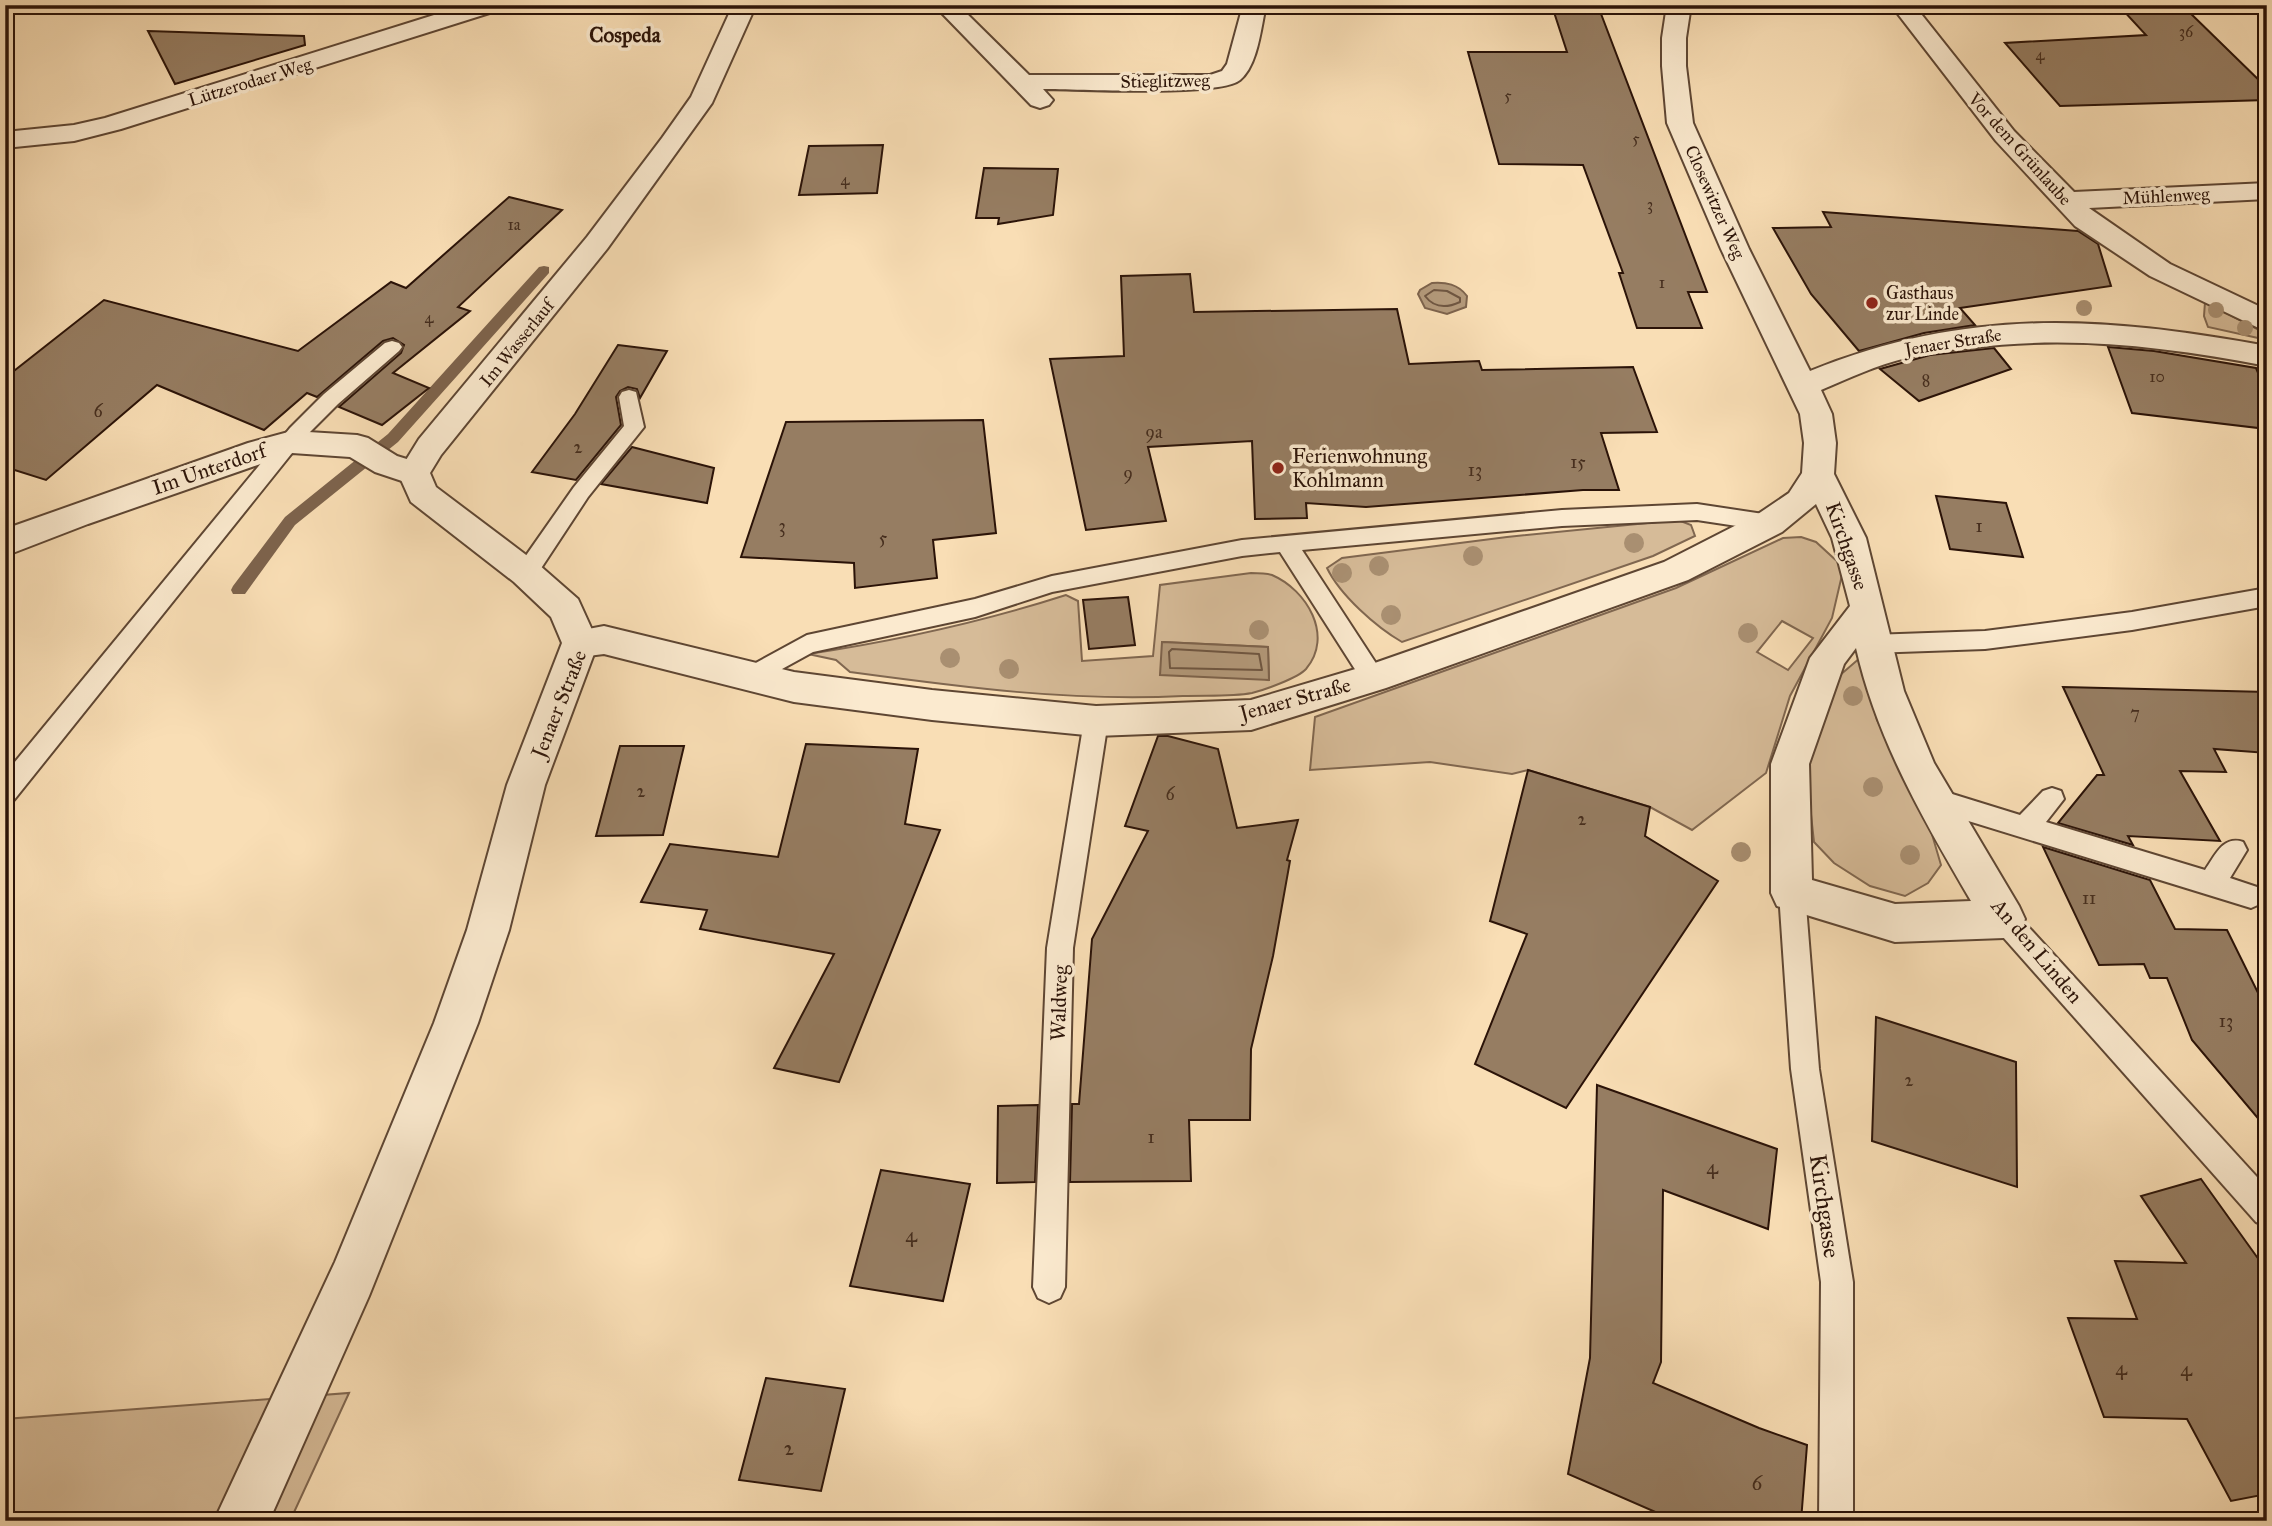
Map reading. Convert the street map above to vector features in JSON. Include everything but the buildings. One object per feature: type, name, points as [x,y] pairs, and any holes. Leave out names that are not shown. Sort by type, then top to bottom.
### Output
[{"type":"street","name":"Lützerodaer Weg","points":[[5,140],[74,133],[112,124],[491,5]]},
{"type":"street","name":"Im Wasserlauf","points":[[400,469],[430,447],[597,243],[703,98],[745,5]]},
{"type":"street","points":[[945,5],[1047,109]]},
{"type":"street","name":"Stieglitzweg","points":[[1023,82],[1212,82],[1230,76],[1239,65],[1255,5]]},
{"type":"street","name":"Closewitzer Weg","points":[[1679,5],[1674,38],[1674,66],[1680,123],[1735,249],[1789,362],[1804,385]]},
{"type":"street","name":"Vor dem Grünlaube","points":[[1902,5],[1990,117],[2065,201],[2111,240],[2160,270],[2267,323]]},
{"type":"street","name":"Mühlenweg","points":[[2065,201],[2267,191]]},
{"type":"street","name":"Vor dem Grünlaube","points":[[2160,270],[2174,289],[2181,305],[2184,321],[2181,340]]},
{"type":"street","name":"Jenaer Straße","points":[[1804,385],[1890,352],[1994,334],[2081,330],[2181,340],[2267,356]]},
{"type":"street","points":[[1804,385],[1816,414],[1819,434],[1818,474]]},
{"type":"street","name":"Im Unterdorf","points":[[5,543],[128,497],[292,442],[357,446],[400,469]]},
{"type":"street","points":[[400,469],[423,494],[526,573],[565,609],[580,643]]},
{"type":"street","name":"Jenaer Straße","points":[[241,1521],[352,1279],[456,1023],[488,930],[526,785],[580,643],[604,640],[794,687],[1096,722],[1251,715],[1373,678],[1676,571],[1770,523],[1801,501],[1818,474]]},
{"type":"street","name":"Kirchgasse","points":[[1792,893],[1790,764],[1828,658],[1870,626],[1849,538],[1818,474]]},
{"type":"street","name":"An den Linden","points":[[1870,626],[1899,728],[1936,800],[2004,919]]},
{"type":"street","points":[[1792,893],[1895,923],[2004,919]]},
{"type":"lane","points":[[5,793],[297,433],[331,399],[392,347]]},
{"type":"lane","points":[[526,573],[581,492],[634,427],[629,397]]},
{"type":"lane","points":[[751,677],[807,644],[975,608],[1052,584],[1242,548],[1562,518],[1697,512],[1770,523]]},
{"type":"lane","points":[[1287,545],[1373,678]]},
{"type":"lane","points":[[1870,626],[1985,640],[2132,621],[2267,597]]},
{"type":"lane","points":[[2233,604],[2267,614]]},
{"type":"lane","name":"Waldweg","points":[[1049,1287],[1060,948],[1096,722]]},
{"type":"lane","points":[[1936,800],[2251,896]]},
{"type":"lane","points":[[2026,826],[2052,800]]},
{"type":"lane","points":[[2211,884],[2234,850]]},
{"type":"lane","name":"Kirchgasse","points":[[1792,893],[1805,1069],[1836,1282],[1836,1521]]},
{"type":"lane","name":"An den Linden","points":[[2004,919],[2267,1211]]},
{"type":"shaded area","points":[[2205,302],[2267,334],[2267,340],[2208,327],[2204,316]]},
{"type":"shaded area","points":[[1678,520],[1691,525],[1695,536],[1653,556],[1402,642],[1360,610],[1327,568],[1342,558],[1507,537]]},
{"type":"shaded area","points":[[1801,537],[1816,542],[1840,564],[1842,575],[1832,618],[1790,696],[1766,773],[1692,830],[1650,807],[1528,770],[1512,774],[1430,762],[1310,770],[1315,717],[1676,588],[1783,538]],"holes":[[[1782,621],[1813,638],[1788,670],[1757,652]]]},
{"type":"shaded area","points":[[1251,573],[1272,575],[1296,591],[1313,615],[1317,629],[1314,656],[1306,669],[1296,676],[1252,693],[1100,697],[975,688],[850,672],[836,660],[808,654],[938,630],[1066,595],[1078,601],[1082,661],[1153,656],[1160,585]],"holes":[[[1163,642],[1268,647],[1268,680]]]},
{"type":"shaded area","points":[[1861,657],[1877,720],[1931,831],[1941,865],[1928,883],[1905,896],[1870,886],[1834,863],[1814,842],[1806,769],[1832,682]]},
{"type":"shaded area","points":[[349,1393],[290,1521],[5,1521],[5,1419]]},
{"type":"water","points":[[1432,283],[1456,286],[1467,296],[1466,307],[1447,314],[1425,308],[1418,294]]},
{"type":"water","points":[[1162,642],[1268,647],[1269,680],[1160,675]]},
{"type":"waterway","points":[[239,590],[290,521],[393,438],[544,270]]},
{"type":"place","name":"Gasthaus zur Linde","points":[[1872,303]]},
{"type":"place","name":"Ferienwohnung Kohlmann","points":[[1278,468]]},
{"type":"district","name":"Cospeda","points":[[625,35]]}]
